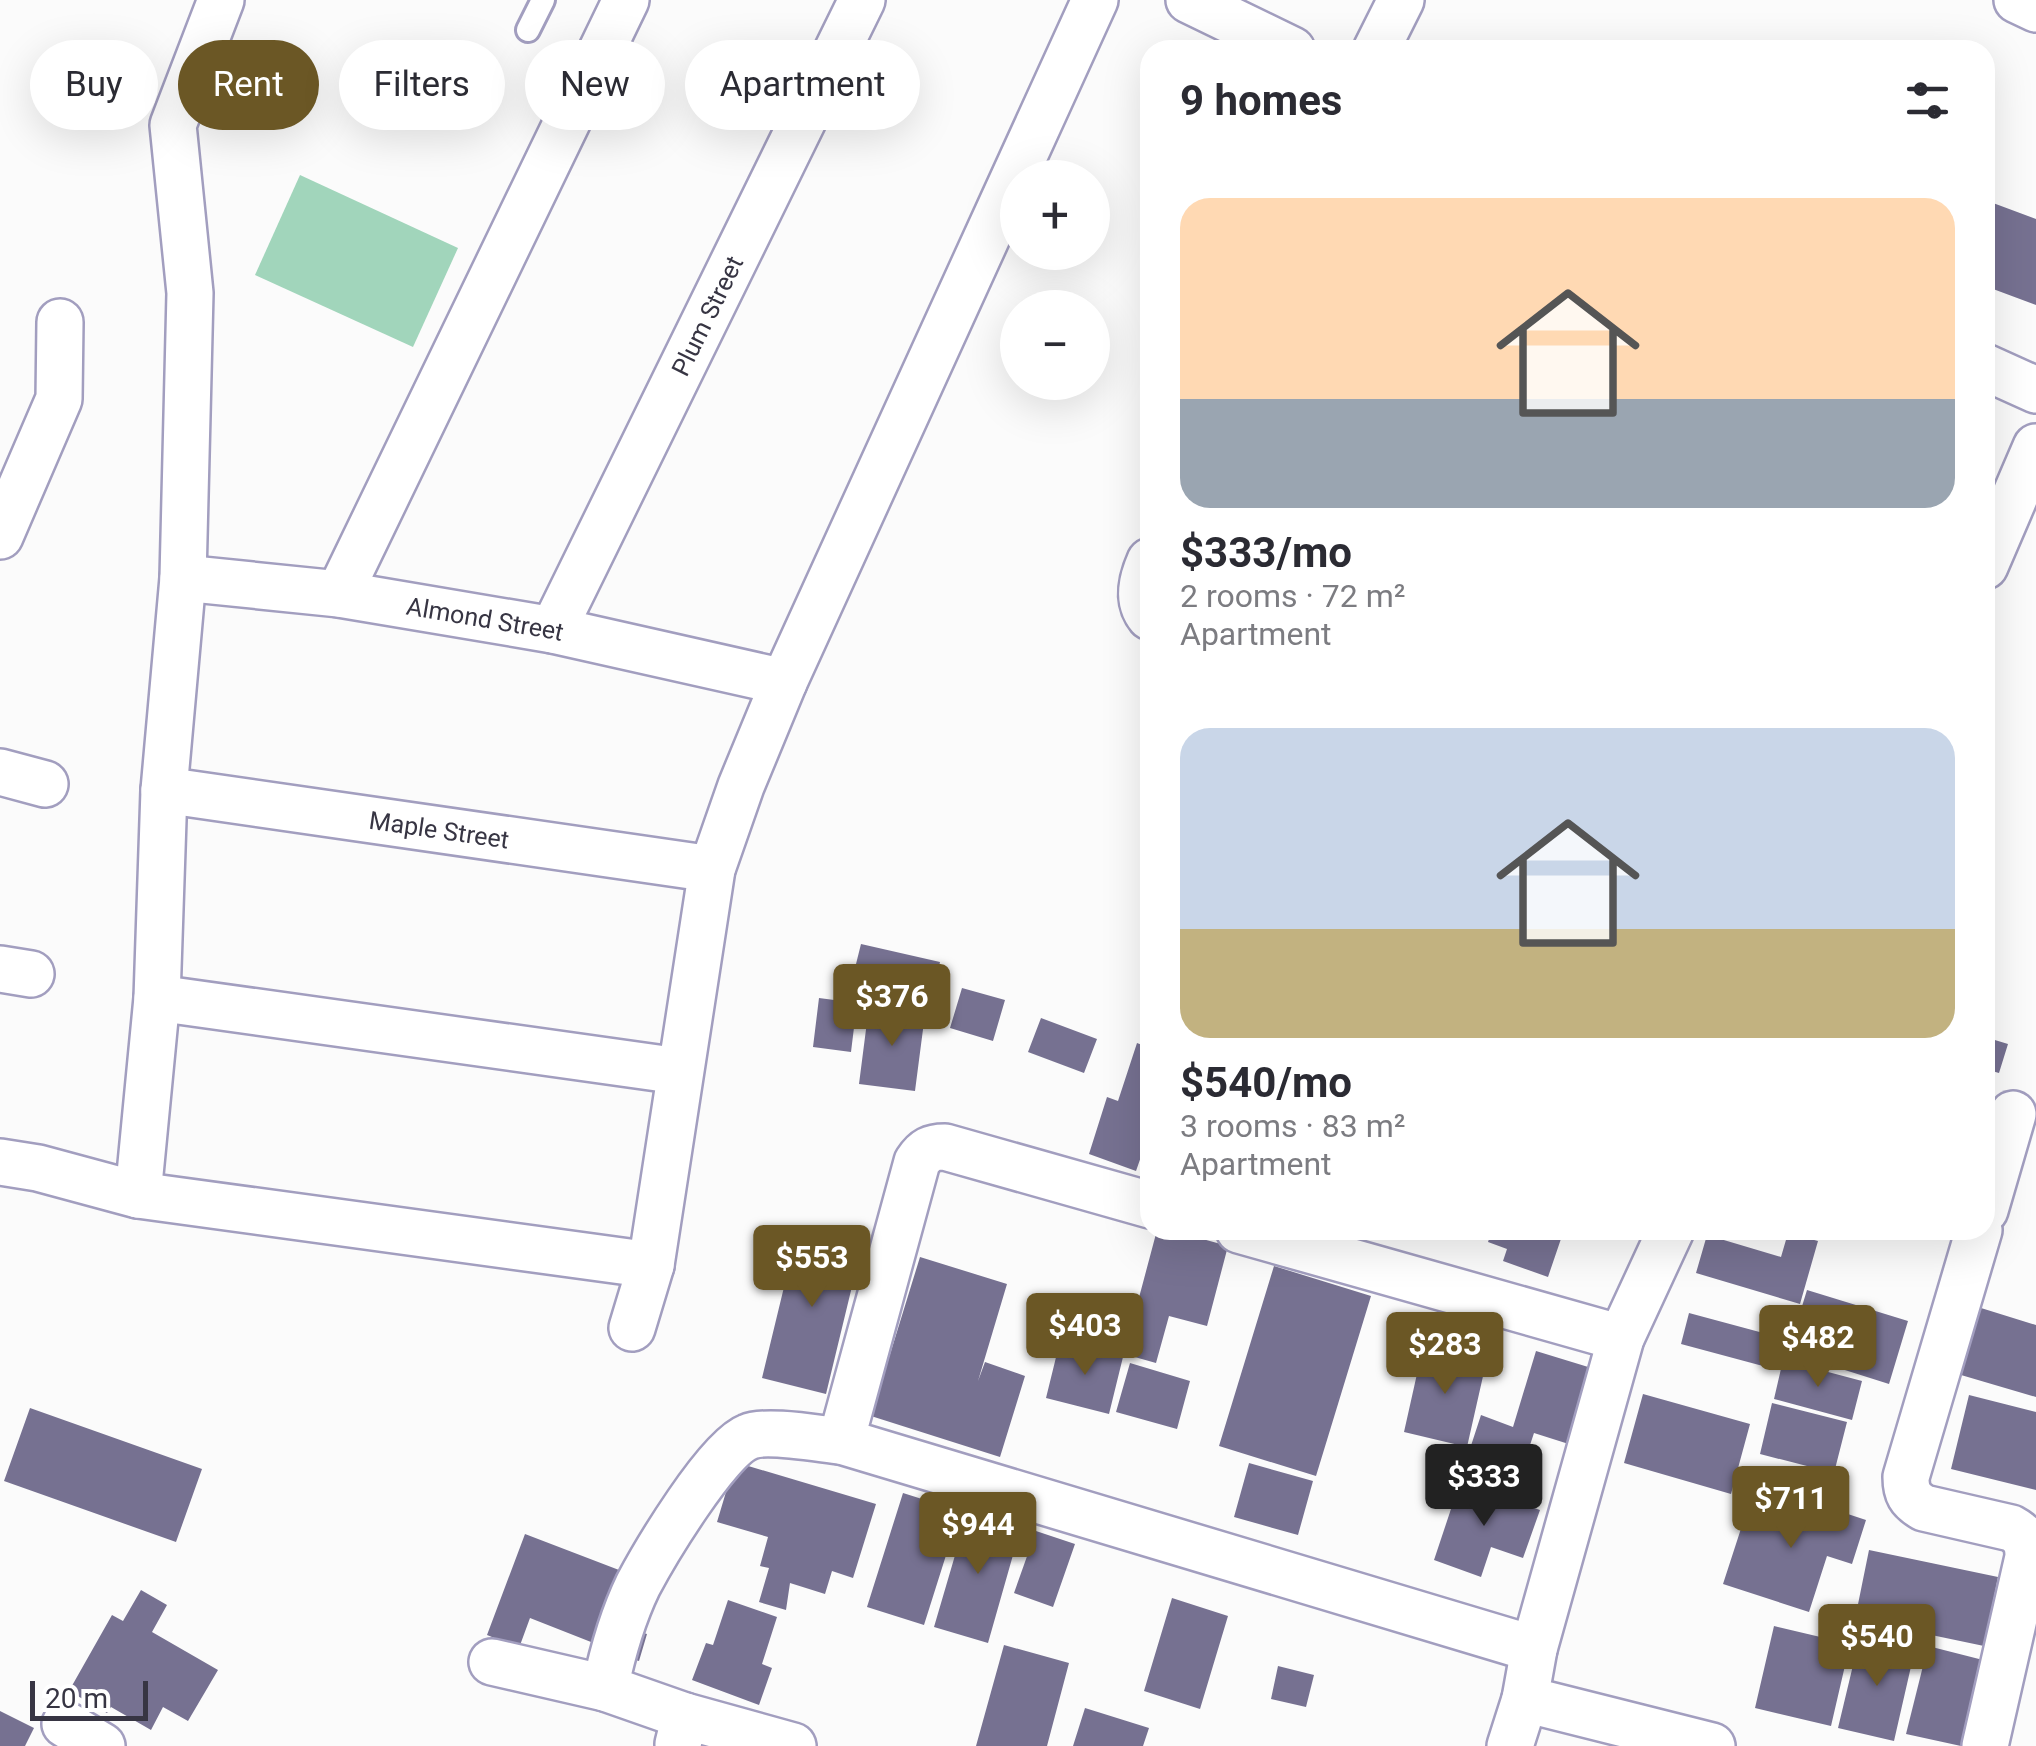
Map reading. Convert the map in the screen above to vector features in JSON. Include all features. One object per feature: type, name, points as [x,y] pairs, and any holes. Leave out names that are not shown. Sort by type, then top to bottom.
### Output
[{"type":"street","points":[[138,1195],[157,998],[164,790],[183,578],[190,293],[173,125],[220,0]]},
{"type":"street","points":[[340,594],[626,0]]},
{"type":"street","name":"Plum Street","points":[[552,630],[862,0]]},
{"type":"street","points":[[632,1328],[652,1266],[712,869],[741,786],[784,682],[1096,0]]},
{"type":"street","points":[[1190,0],[1272,40]]},
{"type":"street","points":[[1381,40],[1401,0]]},
{"type":"street","points":[[2017,0],[2036,9]]},
{"type":"street","points":[[0,536],[59,399],[60,322]]},
{"type":"street","points":[[1995,372],[2036,390]]},
{"type":"street","points":[[1995,543],[2036,447]]},
{"type":"street","name":"Almond Street","points":[[183,578],[340,594],[552,630],[784,682]]},
{"type":"street","points":[[0,772],[45,784]]},
{"type":"street","name":"Maple Street","points":[[164,790],[712,869]]},
{"type":"street","points":[[157,998],[679,1071]]},
{"type":"street","points":[[1995,1176],[2013,1114]]},
{"type":"street","points":[[840,1441],[916,1162],[923,1152],[946,1147],[1140,1202]]},
{"type":"street","points":[[0,1162],[38,1168],[138,1195],[652,1266]]},
{"type":"street","points":[[1274,1240],[1621,1338]]},
{"type":"street","points":[[1510,1746],[1621,1338],[1666,1240]]},
{"type":"street","points":[[1976,1240],[1906,1477],[1906,1490],[1912,1501],[1924,1508],[2010,1528],[2032,1545],[1985,1746]]},
{"type":"street","points":[[605,1688],[638,1586],[708,1471],[748,1436],[788,1435],[840,1441],[1534,1648]]},
{"type":"street","points":[[492,1662],[605,1688],[681,1731],[792,1746]]},
{"type":"street","points":[[1525,1699],[1712,1746]]},
{"type":"lane","points":[[528,30],[542,0]]},
{"type":"green space","points":[[300,175],[458,248],[413,347],[255,275]]},
{"type":"building","points":[[1995,204],[2036,219],[2036,305],[1995,290]]},
{"type":"building","points":[[861,944],[940,962],[934,991],[854,972]]},
{"type":"building","points":[[962,988],[1005,1000],[993,1041],[950,1028]]},
{"type":"building","points":[[819,998],[857,1003],[851,1052],[813,1047]]},
{"type":"building","points":[[869,1006],[925,1014],[915,1091],[859,1084]]},
{"type":"building","points":[[1041,1018],[1097,1039],[1084,1073],[1028,1052]]},
{"type":"building","points":[[1995,1040],[2008,1044],[1999,1073],[1995,1072]]},
{"type":"building","points":[[1137,1043],[1140,1160],[1136,1171],[1089,1154],[1107,1097],[1118,1101]]},
{"type":"building","points":[[799,1225],[863,1241],[826,1394],[762,1378]]},
{"type":"building","points":[[1154,1240],[1206,1240],[1228,1246],[1207,1326],[1169,1316],[1156,1363],[1124,1354]]},
{"type":"building","points":[[1561,1240],[1548,1277],[1503,1261],[1507,1249],[1488,1242]]},
{"type":"building","points":[[1706,1240],[1724,1240],[1781,1257],[1786,1240],[1818,1241],[1800,1304],[1696,1273]]},
{"type":"building","points":[[920,1257],[1007,1284],[978,1381],[985,1362],[1025,1376],[1000,1457],[871,1416]]},
{"type":"building","points":[[1274,1266],[1371,1296],[1316,1476],[1219,1446]]},
{"type":"building","points":[[1807,1290],[1908,1321],[1889,1384],[1788,1352]]},
{"type":"building","points":[[1981,1308],[2036,1325],[2036,1397],[1961,1375]]},
{"type":"building","points":[[1689,1313],[1782,1338],[1774,1369],[1681,1344]]},
{"type":"building","points":[[1060,1341],[1123,1357],[1109,1414],[1046,1398]]},
{"type":"building","points":[[1423,1347],[1486,1363],[1467,1447],[1404,1432]]},
{"type":"building","points":[[1536,1351],[1598,1370],[1575,1446],[1534,1433],[1518,1481],[1465,1464],[1481,1415],[1513,1427]]},
{"type":"building","points":[[1783,1360],[1862,1381],[1852,1420],[1774,1399]]},
{"type":"building","points":[[1130,1363],[1190,1381],[1177,1429],[1116,1412]]},
{"type":"building","points":[[1643,1394],[1750,1424],[1731,1494],[1624,1463]]},
{"type":"building","points":[[1969,1395],[2036,1412],[2036,1490],[1951,1469]]},
{"type":"building","points":[[1772,1403],[1847,1422],[1834,1473],[1760,1454]]},
{"type":"building","points":[[30,1408],[202,1469],[176,1542],[4,1481]]},
{"type":"building","points":[[735,1462],[876,1504],[853,1578],[832,1571],[825,1594],[790,1583],[786,1610],[759,1602],[769,1568],[760,1566],[768,1537],[717,1522]]},
{"type":"building","points":[[1249,1463],[1313,1481],[1298,1535],[1234,1517]]},
{"type":"building","points":[[1460,1482],[1540,1510],[1523,1558],[1491,1547],[1481,1577],[1434,1560]]},
{"type":"building","points":[[903,1493],[960,1511],[924,1625],[867,1607]]},
{"type":"building","points":[[1793,1496],[1866,1520],[1852,1564],[1827,1556],[1809,1612],[1723,1584],[1748,1507],[1785,1519]]},
{"type":"building","points":[[968,1511],[1021,1527],[988,1643],[934,1627]]},
{"type":"building","points":[[1036,1531],[1075,1544],[1053,1607],[1014,1593]]},
{"type":"building","points":[[525,1534],[619,1570],[591,1642],[530,1618],[519,1648],[487,1635]]},
{"type":"building","points":[[1869,1550],[1998,1577],[1984,1646],[1855,1619]]},
{"type":"building","points":[[141,1590],[167,1605],[152,1632],[218,1670],[188,1721],[163,1707],[151,1730],[111,1707],[107,1713],[69,1691],[112,1615],[123,1621]]},
{"type":"building","points":[[1172,1598],[1228,1616],[1200,1709],[1144,1691]]},
{"type":"building","points":[[728,1600],[777,1617],[762,1664],[772,1668],[759,1705],[692,1680],[706,1643],[713,1645]]},
{"type":"building","points":[[1774,1626],[1850,1644],[1831,1726],[1755,1708]]},
{"type":"building","points":[[624,1628],[647,1634],[639,1661],[617,1655]]},
{"type":"building","points":[[1860,1636],[1915,1649],[1894,1741],[1838,1728]]},
{"type":"building","points":[[1004,1645],[1069,1663],[1047,1746],[976,1746]]},
{"type":"building","points":[[1928,1646],[1983,1660],[1961,1746],[1906,1734]]},
{"type":"building","points":[[1278,1666],[1314,1675],[1306,1707],[1271,1699]]},
{"type":"building","points":[[1085,1708],[1149,1728],[1143,1746],[1073,1746]]},
{"type":"building","points":[[0,1711],[34,1728],[25,1746],[0,1746]]}]
